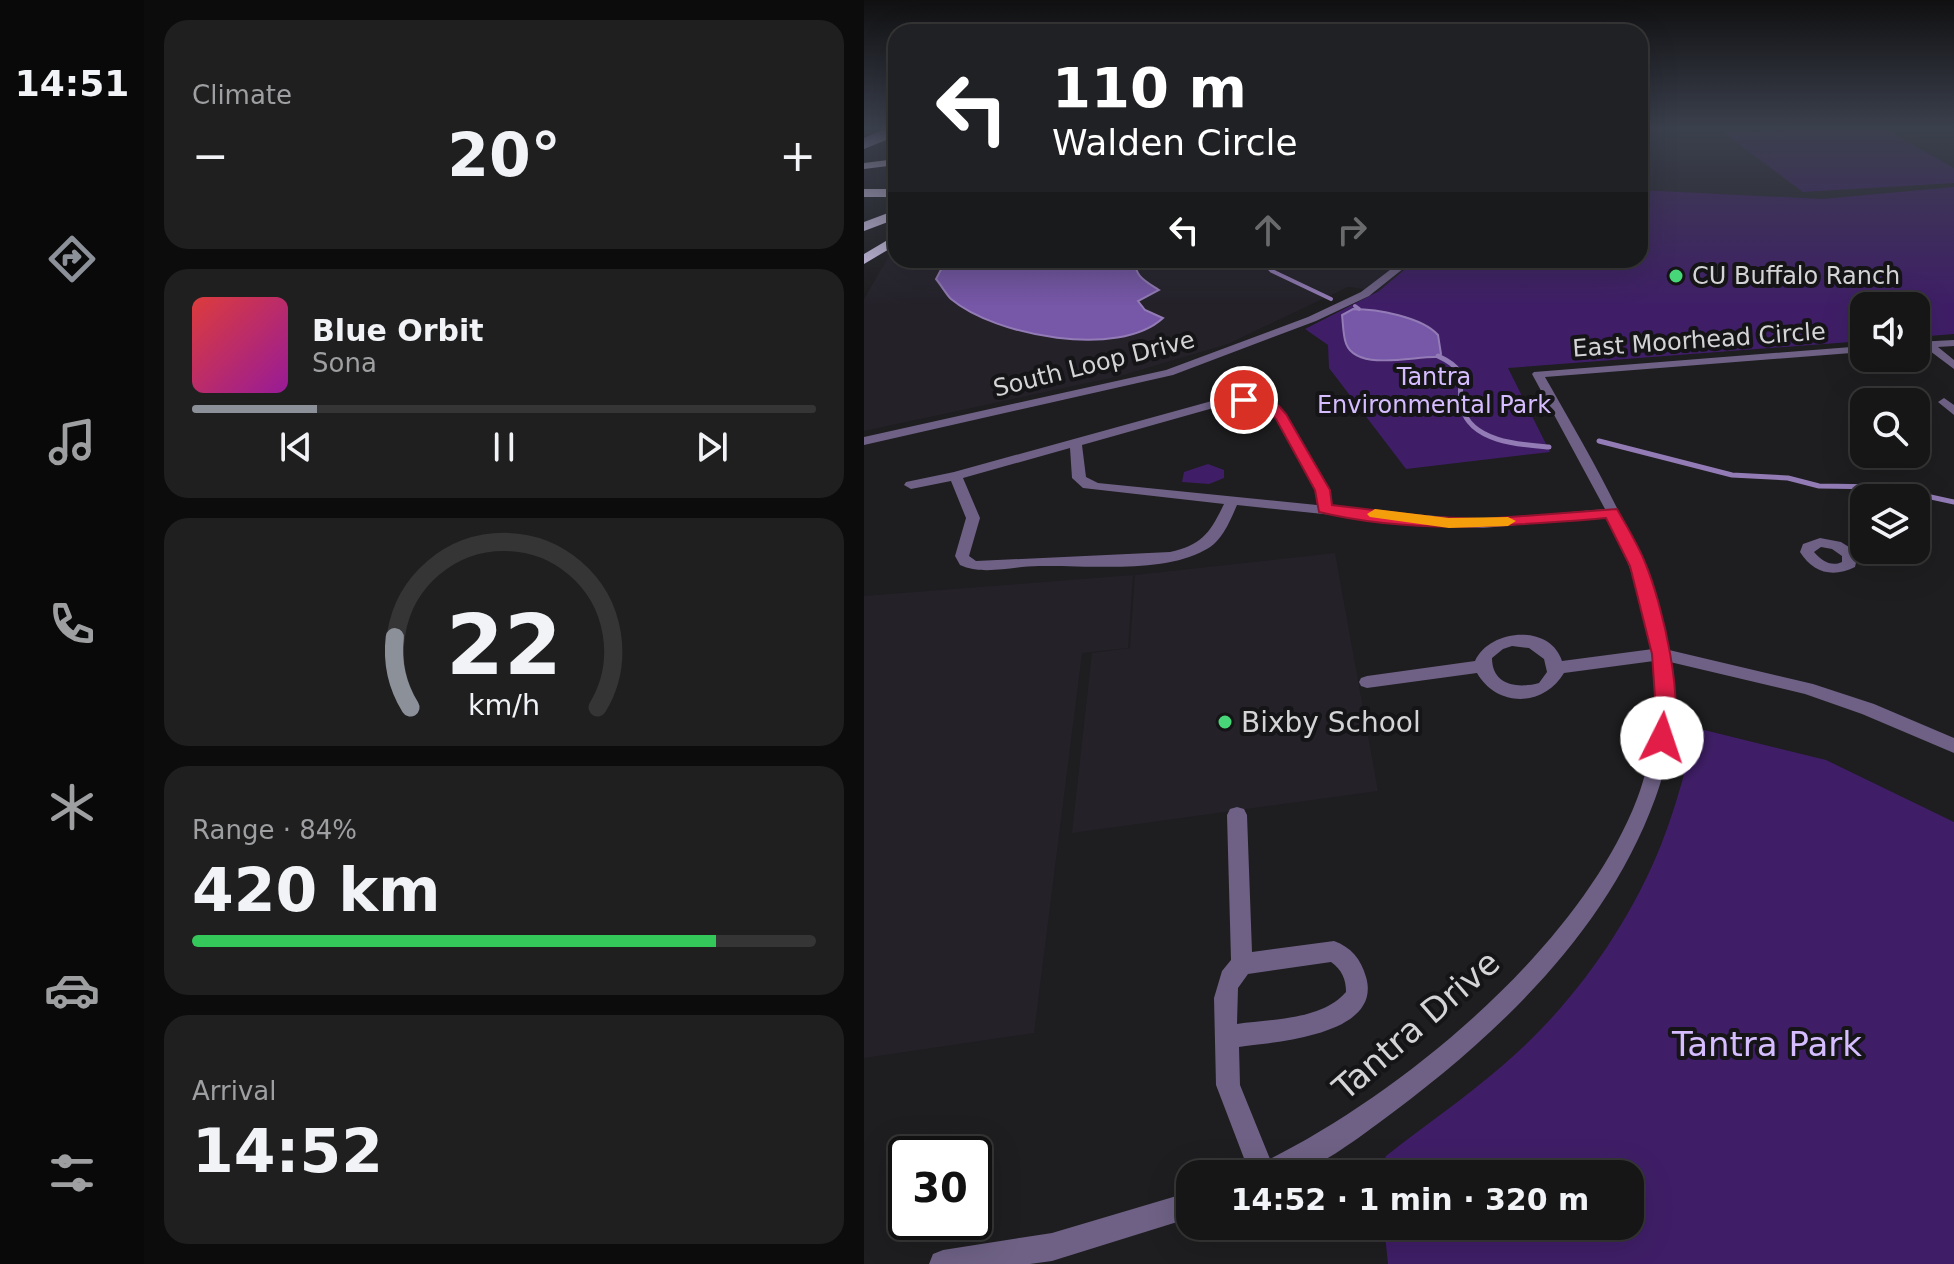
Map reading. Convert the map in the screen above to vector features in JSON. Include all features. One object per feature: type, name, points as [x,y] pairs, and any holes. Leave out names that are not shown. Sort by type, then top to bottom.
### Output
[{"type":"highway","points":[[864,193],[888,193]]},
{"type":"highway","points":[[864,227],[888,217]]},
{"type":"highway","points":[[864,238],[888,227]]},
{"type":"highway","points":[[864,249],[888,239]]},
{"type":"highway","points":[[864,260],[888,242]]},
{"type":"street","name":"South Loop Drive","points":[[864,441],[1169,373],[1312,319],[1365,294],[1399,268]]},
{"type":"street","points":[[1930,345],[1954,343]]},
{"type":"street","points":[[1930,346],[1954,366]]},
{"type":"street","name":"East Moorhead Circle","points":[[1538,374],[1850,350]]},
{"type":"street","name":"Tantra Drive","points":[[1292,1160],[1345,1132],[1503,1007],[1593,900],[1626,849],[1649,796],[1659,759],[1666,712],[1662,654],[1638,566],[1538,374]]},
{"type":"street","points":[[911,485],[956,476],[1201,406],[1244,400],[1274,409],[1282,417],[1323,490],[1324,509]]},
{"type":"street","points":[[1954,401],[1944,402],[1954,411]]},
{"type":"street","points":[[1074,442],[1078,451],[1079,478],[1088,485],[1432,522],[1483,524],[1611,513]]},
{"type":"street","points":[[956,476],[973,518],[962,556],[965,562],[974,566],[1050,561],[1104,562],[1178,554],[1199,548],[1213,536],[1232,502]]},
{"type":"street","points":[[1518,640],[1541,646],[1552,656],[1556,668],[1554,678],[1545,687],[1517,693],[1491,681],[1483,666],[1486,654],[1495,645],[1518,640]]},
{"type":"street","points":[[1556,668],[1662,654],[1807,688],[1868,709],[1954,746]]},
{"type":"street","points":[[1367,682],[1483,666]]},
{"type":"street","points":[[1237,815],[1242,964]]},
{"type":"street","points":[[1227,1037],[1323,1021],[1346,1009],[1358,996],[1354,971],[1334,951],[1242,964],[1231,975],[1224,998],[1228,1085],[1260,1160]]},
{"type":"street","points":[[943,1264],[1052,1247],[1176,1209]]},
{"type":"shaded area","points":[[1648,188],[1954,188],[1954,334],[1930,336],[1930,292],[1850,292],[1850,340],[1420,297],[1348,287],[1228,344],[1120,376],[864,431],[864,299],[888,258],[888,268],[1648,268]]},
{"type":"shaded area","points":[[942,268],[1136,268],[1146,281],[1159,290],[1138,301],[1145,310],[1163,318],[1143,330],[1118,338],[1057,338],[996,323],[971,312],[951,299],[936,279]]},
{"type":"shaded area","points":[[1353,309],[1386,312],[1421,323],[1438,335],[1441,354],[1436,357],[1384,360],[1359,356],[1350,350],[1344,334],[1342,315]]},
{"type":"shaded area","name":"Bixby School","points":[[1335,553],[1378,791],[1072,833],[1092,653],[1130,648],[1135,575]]},
{"type":"shaded area","points":[[1133,575],[1128,648],[1082,653],[1034,1033],[864,1058],[864,596]]},
{"type":"green space","points":[[1798,188],[1870,188],[1803,192]]},
{"type":"green space","name":"CU Buffalo Ranch","points":[[1954,188],[1954,334],[1930,336],[1930,292],[1850,292],[1850,342],[1508,368],[1550,452],[1406,469],[1329,368],[1328,345],[1305,329],[1379,291],[1406,268],[1648,268],[1648,190],[1822,199]]},
{"type":"green space","points":[[1208,464],[1224,470],[1224,478],[1209,484],[1182,482],[1184,472]]},
{"type":"green space","name":"Tantra Park","points":[[1696,728],[1826,760],[1954,822],[1954,1264],[1388,1264],[1385,1240],[1644,1240],[1644,1160],[1385,1160],[1502,1066],[1574,992],[1632,907],[1661,845]]},
{"type":"waterway","points":[[1269,268],[1331,299]]},
{"type":"waterway","points":[[1355,306],[1359,309]]},
{"type":"waterway","points":[[1438,356],[1459,372],[1462,407],[1475,428],[1498,439],[1549,447]]},
{"type":"waterway","points":[[1599,441],[1732,475],[1788,478],[1819,486],[1885,487],[1954,502]]},
{"type":"slow traffic","points":[[1375,514],[1449,523],[1508,521]]},
{"type":"place","name":"CU Buffalo Ranch","points":[[1676,276]]},
{"type":"place","name":"Bixby School","points":[[1225,722]]},
{"type":"route","points":[[1244,400],[1274,409],[1282,417],[1323,490],[1324,509],[1432,522],[1483,524],[1611,513],[1638,566],[1662,654],[1666,712],[1662,738]]},
{"type":"park label","name":"Tantra Environmental Park","points":[[1434,391]]}]
